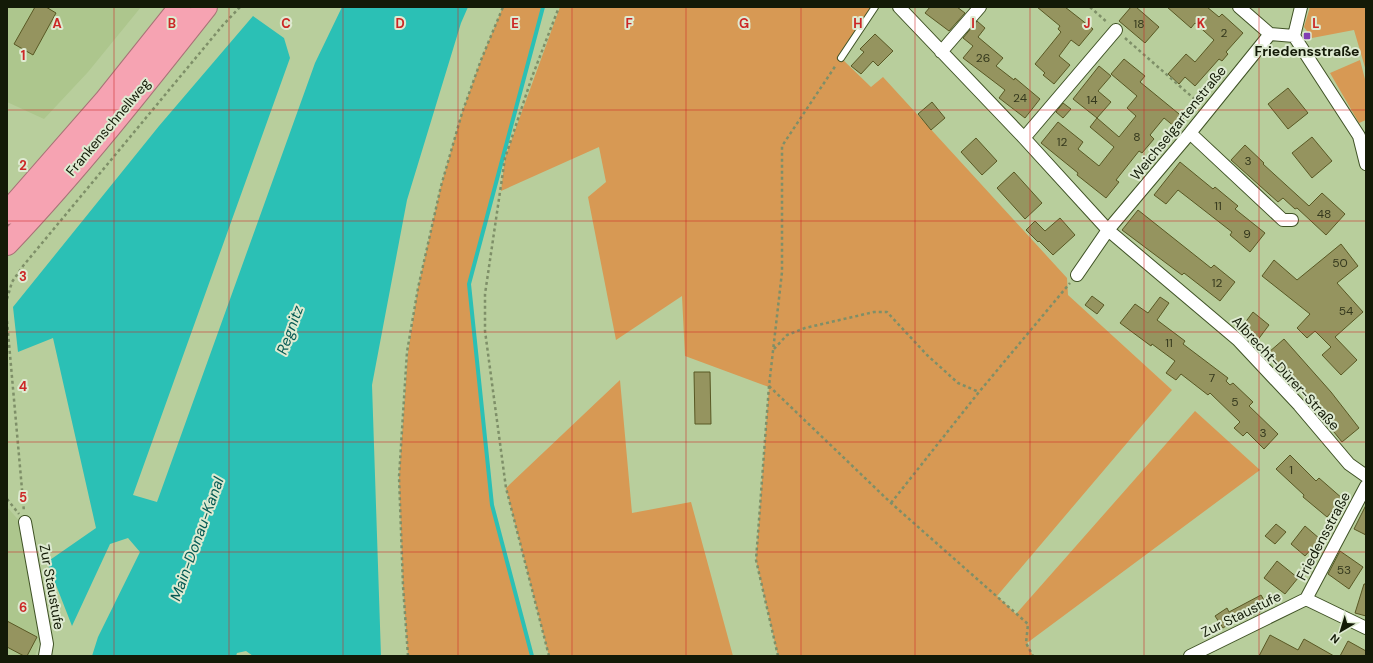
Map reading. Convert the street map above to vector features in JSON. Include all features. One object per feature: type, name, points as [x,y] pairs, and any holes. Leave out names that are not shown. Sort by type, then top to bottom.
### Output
[{"type":"highway","name":"Frankenschnellweg","points":[[7,213],[105,101],[180,7]]},
{"type":"highway","name":"Frankenschnellweg","points":[[7,244],[37,212],[127,106],[206,7]]},
{"type":"street","points":[[899,7],[1024,138],[1108,230]]},
{"type":"street","points":[[941,52],[980,7]]},
{"type":"street","points":[[1239,7],[1270,34],[1294,36]]},
{"type":"street","points":[[1301,7],[1294,36],[1363,134],[1366,164]]},
{"type":"street","points":[[1024,138],[1116,30]]},
{"type":"street","name":"Weichselgartenstraße","points":[[1077,275],[1108,230],[1190,134],[1270,34]]},
{"type":"street","points":[[1190,134],[1282,220],[1292,220]]},
{"type":"street","name":"Albrecht-Dürer-Straße","points":[[1108,230],[1238,340],[1299,405],[1349,464],[1366,476]]},
{"type":"street","name":"Friedensstraße","points":[[1306,599],[1366,486]]},
{"type":"street","name":"Zur Staustufe","points":[[25,522],[47,644],[45,656]]},
{"type":"street","points":[[1306,599],[1366,628]]},
{"type":"street","name":"Zur Staustufe","points":[[1190,656],[1306,599]]},
{"type":"lane","points":[[841,58],[875,7]]},
{"type":"path","points":[[7,299],[12,282],[23,266],[223,25],[240,7]]},
{"type":"path","points":[[408,656],[403,586],[399,478],[408,352],[418,288],[441,186],[462,113],[481,60],[503,7]]},
{"type":"path","points":[[549,656],[506,488],[485,331],[485,294],[505,158],[532,77],[559,7]]},
{"type":"path","points":[[1090,7],[1208,111]]},
{"type":"path","points":[[778,656],[756,560],[769,386],[782,272],[782,146],[841,58]]},
{"type":"path","points":[[891,503],[979,392],[1077,275]]},
{"type":"path","points":[[773,350],[787,335],[805,328],[874,312],[886,312],[927,355],[958,383],[979,392]]},
{"type":"path","points":[[7,321],[25,522]]},
{"type":"path","points":[[769,386],[891,503],[1028,624],[1026,643],[1033,656]]},
{"type":"path","points":[[7,499],[25,522]]},
{"type":"shaded area","points":[[7,7],[141,7],[88,72],[44,119],[7,102]]},
{"type":"shaded area","points":[[503,7],[543,7],[469,284],[492,505],[532,656],[408,656],[403,586],[399,477],[408,352],[418,288],[441,186],[462,113],[481,60]]},
{"type":"shaded area","points":[[560,7],[875,7],[841,58],[871,87],[883,77],[1067,278],[1068,295],[1172,390],[997,596],[1016,614],[1195,411],[1260,470],[1027,643],[1033,656],[778,656],[756,560],[769,387],[685,356],[682,296],[616,340],[588,197],[606,182],[599,147],[501,191],[505,158]]},
{"type":"shaded area","points":[[1310,7],[1366,7],[1366,71],[1354,30],[1312,38],[1304,27]]},
{"type":"shaded area","points":[[1360,60],[1366,83],[1366,120],[1359,123],[1330,73]]},
{"type":"shaded area","points":[[620,380],[632,513],[691,502],[733,656],[549,656],[506,488]]},
{"type":"shaded area","points":[[7,507],[22,524],[41,638],[35,656],[7,656]]},
{"type":"water","points":[[342,7],[468,7],[461,23],[407,200],[372,385],[381,656],[253,656],[246,651],[237,653],[236,656],[92,656],[98,637],[140,552],[128,538],[110,544],[72,626],[47,562],[96,528],[53,338],[18,352],[13,307],[159,126],[253,16],[284,38],[290,58],[133,495],[157,502],[315,63]]},
{"type":"building","points":[[35,7],[46,7],[56,13],[33,55],[14,44]]},
{"type":"building","points":[[930,7],[957,7],[965,13],[949,31],[925,13]]},
{"type":"building","points":[[1037,7],[1065,7],[1093,29],[1079,46],[1071,40],[1059,56],[1070,65],[1054,84],[1043,75],[1045,73],[1035,64],[1061,32],[1058,29],[1060,26]]},
{"type":"building","points":[[1131,7],[1136,7],[1159,27],[1145,43],[1119,21]]},
{"type":"building","points":[[1167,7],[1207,7],[1219,17],[1222,14],[1243,33],[1226,52],[1228,54],[1222,61],[1219,59],[1195,86],[1185,77],[1179,84],[1168,74],[1186,54],[1195,62],[1214,40],[1195,23],[1191,28]]},
{"type":"building","points":[[977,21],[985,28],[978,37],[1003,58],[996,66],[1014,80],[1015,78],[1040,99],[1025,118],[999,98],[1005,90],[963,58],[973,46],[963,38]]},
{"type":"building","points":[[875,34],[893,51],[878,66],[873,61],[861,74],[851,66],[864,52],[860,49]]},
{"type":"building","points":[[1124,59],[1145,76],[1140,82],[1184,118],[1175,127],[1164,118],[1150,135],[1154,139],[1142,153],[1139,151],[1116,180],[1119,182],[1106,198],[1041,143],[1058,122],[1083,142],[1078,149],[1099,166],[1114,147],[1090,127],[1097,118],[1119,137],[1136,116],[1127,108],[1137,96],[1111,74]]},
{"type":"building","points":[[1099,66],[1111,76],[1098,91],[1111,102],[1097,118],[1073,99]]},
{"type":"building","points":[[1288,88],[1308,113],[1288,129],[1268,104]]},
{"type":"building","points":[[932,102],[945,118],[931,130],[918,114]]},
{"type":"building","points":[[1063,103],[1071,109],[1063,118],[1056,112]]},
{"type":"building","points":[[1312,137],[1332,161],[1312,178],[1292,153]]},
{"type":"building","points":[[976,138],[997,161],[982,175],[961,152]]},
{"type":"building","points":[[1245,145],[1264,163],[1263,164],[1309,206],[1322,193],[1345,214],[1326,235],[1297,208],[1295,209],[1283,198],[1278,202],[1231,160]]},
{"type":"building","points":[[1180,162],[1213,189],[1215,187],[1238,206],[1235,209],[1265,233],[1250,252],[1230,235],[1232,232],[1178,190],[1166,204],[1154,195]]},
{"type":"building","points":[[1014,172],[1042,203],[1025,219],[997,188]]},
{"type":"building","points":[[1138,210],[1211,268],[1214,265],[1235,282],[1220,301],[1184,273],[1182,275],[1122,230]]},
{"type":"building","points":[[1060,218],[1075,235],[1053,255],[1026,230],[1035,221],[1045,231]]},
{"type":"building","points":[[1341,244],[1358,266],[1337,283],[1363,312],[1335,337],[1357,360],[1341,375],[1322,355],[1331,347],[1315,331],[1307,338],[1297,328],[1310,314],[1262,276],[1274,260],[1297,280]]},
{"type":"building","points":[[1092,296],[1104,305],[1097,314],[1085,305]]},
{"type":"building","points":[[1160,297],[1169,303],[1157,320],[1185,341],[1183,344],[1228,378],[1226,381],[1230,385],[1233,383],[1253,402],[1249,406],[1278,434],[1264,449],[1247,432],[1243,436],[1234,428],[1240,422],[1210,393],[1208,395],[1181,374],[1176,380],[1166,373],[1175,361],[1152,344],[1151,346],[1120,323],[1135,304],[1148,313]]},
{"type":"building","points":[[1253,312],[1269,325],[1257,341],[1241,328]]},
{"type":"building","points":[[1284,339],[1331,392],[1359,428],[1342,442],[1322,417],[1323,416],[1269,352]]},
{"type":"building","points":[[694,372],[710,372],[711,424],[695,424]]},
{"type":"building","points":[[1290,455],[1316,481],[1319,478],[1343,499],[1327,517],[1303,497],[1304,495],[1276,469]]},
{"type":"building","points":[[1366,505],[1366,535],[1354,529]]},
{"type":"building","points":[[1276,524],[1286,532],[1275,544],[1265,536]]},
{"type":"building","points":[[1305,526],[1320,539],[1305,556],[1291,544]]},
{"type":"building","points":[[1340,551],[1363,567],[1349,589],[1328,574]]},
{"type":"building","points":[[1277,561],[1298,578],[1285,594],[1264,578]]},
{"type":"building","points":[[1364,584],[1366,584],[1366,616],[1355,613]]},
{"type":"building","points":[[1261,595],[1265,602],[1260,605],[1263,610],[1245,619],[1243,615],[1223,628],[1215,616],[1227,608],[1229,612]]},
{"type":"building","points":[[7,621],[37,637],[27,656],[24,656],[7,647]]},
{"type":"building","points":[[1270,635],[1298,650],[1304,639],[1334,656],[1259,656]]},
{"type":"building","points":[[1348,641],[1366,651],[1366,656],[1340,656]]},
{"type":"waterway","points":[[532,656],[492,505],[469,284],[543,7]]},
{"type":"place","name":"Friedensstraße","points":[[1307,36]]},
{"type":"water label","name":"Regnitz","points":[[290,330]]},
{"type":"water label","name":"Main-Donau-Kanal","points":[[197,539]]}]
